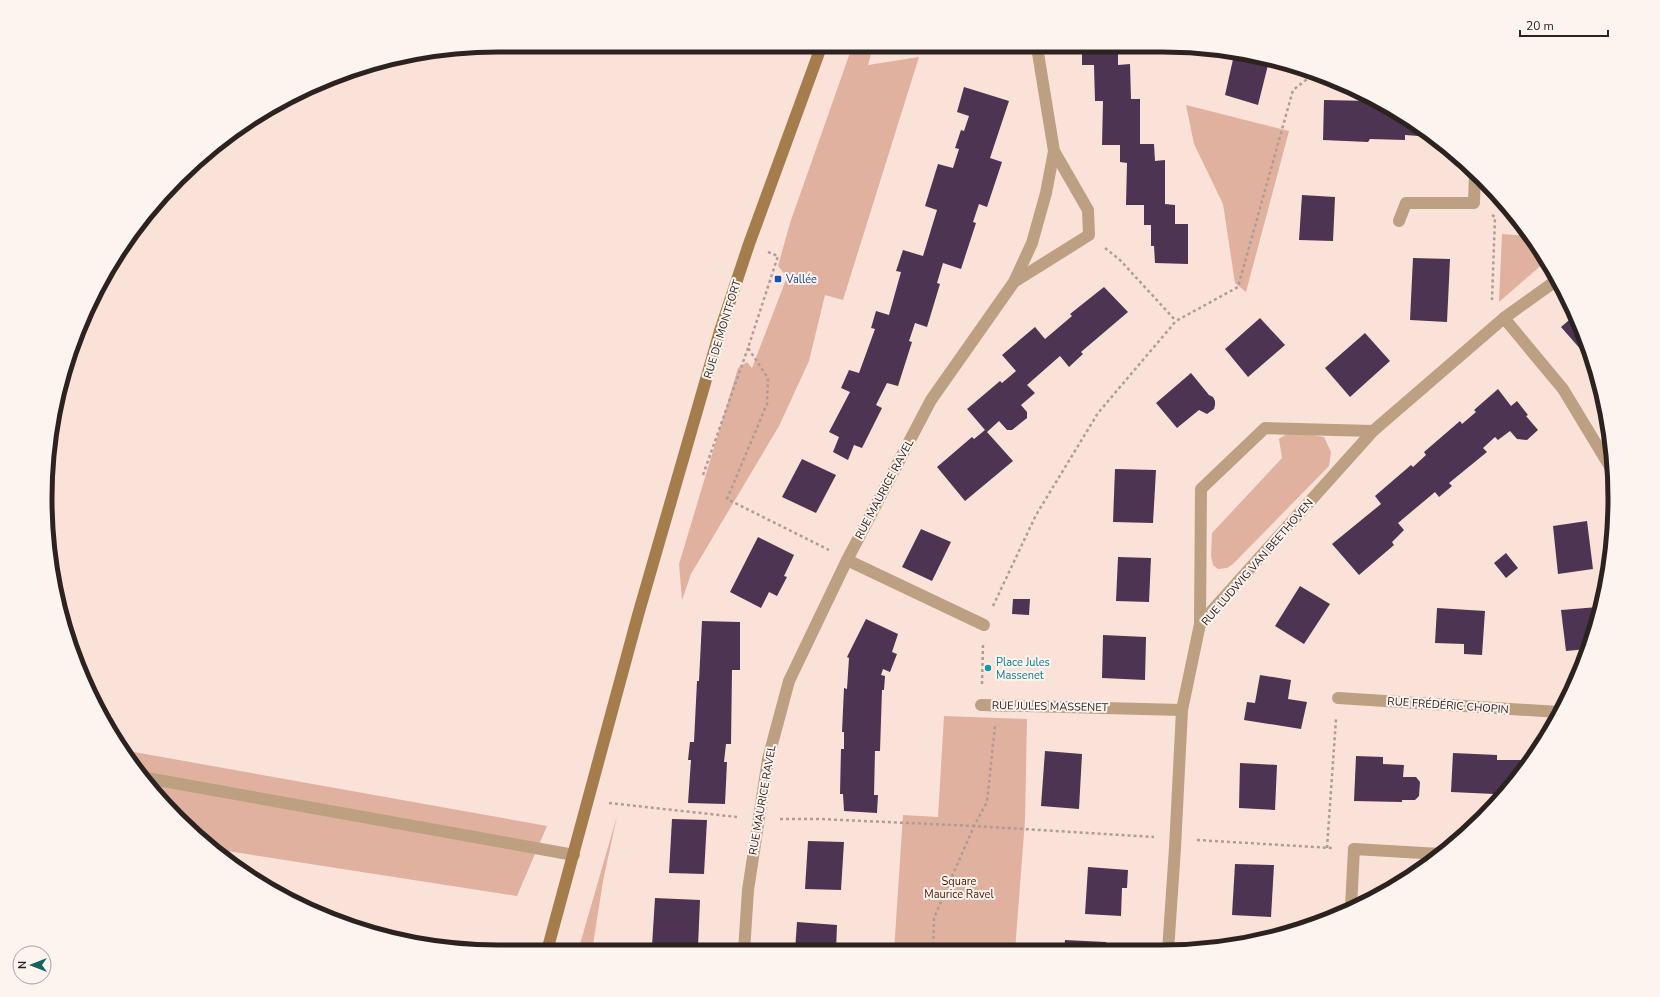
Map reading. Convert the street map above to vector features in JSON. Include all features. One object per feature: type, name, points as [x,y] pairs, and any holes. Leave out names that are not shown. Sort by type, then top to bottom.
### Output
[{"type":"main road","name":"RUE DE MONTFORT","points":[[549,945],[638,615],[720,331],[749,244],[819,52]]},
{"type":"street","name":"RUE MAURICE RAVEL","points":[[744,945],[748,890],[768,758],[789,681],[847,560],[931,400],[1014,282],[1032,243],[1046,193],[1054,151],[1038,52]]},
{"type":"street","points":[[1014,282],[1089,235],[1088,210],[1054,151]]},
{"type":"street","points":[[1399,221],[1406,203],[1474,203],[1475,181]]},
{"type":"street","name":"RUE LUDWIG VAN BEETHOVEN","points":[[1168,945],[1176,839],[1182,710],[1200,624],[1374,431],[1504,318],[1552,283]]},
{"type":"street","points":[[1504,318],[1563,389],[1606,460]]},
{"type":"street","points":[[1200,624],[1201,489],[1265,428],[1374,431]]},
{"type":"street","points":[[847,560],[984,625]]},
{"type":"street","name":"RUE FRÉDÉRIC CHOPIN","points":[[1338,698],[1554,712]]},
{"type":"street","name":"RUE JULES MASSENET","points":[[981,705],[1182,710]]},
{"type":"street","points":[[151,779],[574,855]]},
{"type":"street","points":[[1351,902],[1354,849],[1432,854]]},
{"type":"path","points":[[984,625],[1036,515],[1098,413],[1176,321],[1238,287],[1293,90],[1309,78]]},
{"type":"path","points":[[1474,203],[1495,217],[1492,329]]},
{"type":"path","points":[[1089,235],[1120,260],[1176,321]]},
{"type":"path","points":[[749,244],[778,256],[748,348],[768,378],[767,404],[727,499],[847,560]]},
{"type":"path","name":"RUE JULES MASSENET","points":[[981,705],[984,625]]},
{"type":"path","points":[[1327,848],[1338,698]]},
{"type":"path","points":[[933,945],[934,918],[974,826],[987,802],[994,740],[995,705]]},
{"type":"path","points":[[608,803],[758,819],[820,819],[974,826],[1354,849]]},
{"type":"green space","points":[[850,52],[872,52],[868,65],[919,57],[843,300],[825,295],[809,361],[779,426],[691,574],[682,600],[679,564],[738,368],[747,362],[752,368],[787,277],[778,266],[790,223]]},
{"type":"green space","points":[[1186,105],[1289,131],[1246,292],[1235,283],[1223,204],[1194,144]]},
{"type":"green space","points":[[1502,234],[1522,235],[1542,265],[1499,302]]},
{"type":"green space","points":[[1296,432],[1324,437],[1331,452],[1329,466],[1233,564],[1227,568],[1218,569],[1213,565],[1211,556],[1212,533],[1282,458],[1279,439],[1285,435]]},
{"type":"green space","name":"Square Maurice Ravel","points":[[944,716],[1027,719],[1025,820],[1015,945],[894,945],[903,815],[938,817]]},
{"type":"green space","points":[[130,751],[547,826],[517,896],[224,851],[204,834],[163,793]]},
{"type":"green space","points":[[617,816],[603,881],[593,945],[580,945]]},
{"type":"building","points":[[1082,52],[1118,52],[1118,65],[1130,64],[1131,99],[1140,99],[1140,144],[1154,144],[1155,161],[1165,160],[1165,204],[1175,205],[1175,224],[1188,224],[1188,264],[1155,263],[1154,246],[1151,246],[1151,225],[1144,225],[1144,205],[1126,205],[1127,163],[1120,162],[1120,145],[1102,145],[1103,101],[1095,101],[1094,65],[1082,65]]},
{"type":"building","points":[[1233,58],[1268,65],[1258,105],[1225,95]]},
{"type":"building","points":[[964,87],[1009,101],[990,158],[1002,162],[987,207],[979,204],[973,222],[976,223],[961,269],[943,263],[937,283],[940,284],[927,327],[915,323],[909,341],[912,342],[898,386],[887,383],[876,405],[882,408],[862,448],[854,445],[848,460],[833,452],[839,437],[829,432],[850,392],[841,388],[849,370],[859,373],[875,329],[871,328],[876,311],[889,315],[901,272],[896,271],[903,250],[923,256],[937,210],[925,206],[938,164],[953,168],[959,149],[955,148],[961,130],[964,131],[969,116],[957,112]]},
{"type":"building","points":[[1324,100],[1364,101],[1410,127],[1423,136],[1405,135],[1405,140],[1370,139],[1368,142],[1323,140]]},
{"type":"building","points":[[1302,195],[1335,197],[1333,241],[1299,240]]},
{"type":"building","points":[[1413,258],[1450,259],[1447,322],[1410,320]]},
{"type":"building","points":[[1104,287],[1128,312],[1081,352],[1083,354],[1069,367],[1060,356],[1027,385],[1035,393],[1021,405],[1027,412],[1027,418],[1012,430],[1007,430],[999,421],[987,432],[1013,461],[965,501],[937,467],[972,437],[974,439],[985,430],[967,409],[1000,381],[1002,383],[1016,371],[1002,355],[1035,327],[1045,339],[1072,316],[1070,314]]},
{"type":"building","points":[[1260,318],[1285,345],[1248,377],[1225,349]]},
{"type":"building","points":[[1570,319],[1583,352],[1561,327]]},
{"type":"building","points":[[1365,333],[1390,361],[1350,397],[1325,368]]},
{"type":"building","points":[[1191,373],[1209,395],[1213,397],[1215,401],[1214,409],[1207,414],[1199,410],[1177,428],[1156,403]]},
{"type":"building","points":[[1498,389],[1511,406],[1517,401],[1528,415],[1526,416],[1538,430],[1527,440],[1517,439],[1510,431],[1498,440],[1495,437],[1483,448],[1487,452],[1449,483],[1452,486],[1439,497],[1435,492],[1398,523],[1404,530],[1392,542],[1394,545],[1359,575],[1332,544],[1381,504],[1375,496],[1411,465],[1413,467],[1426,455],[1424,452],[1460,421],[1462,424],[1476,412],[1474,410]]},
{"type":"building","points":[[802,459],[836,475],[816,513],[782,497]]},
{"type":"building","points":[[1115,469],[1156,470],[1153,523],[1113,522]]},
{"type":"building","points":[[1587,521],[1593,569],[1558,574],[1553,526]]},
{"type":"building","points":[[921,529],[951,542],[932,581],[902,567]]},
{"type":"building","points":[[758,537],[794,555],[784,576],[787,577],[777,596],[769,592],[761,608],[730,592]]},
{"type":"building","points":[[1506,553],[1518,568],[1506,578],[1494,563]]},
{"type":"building","points":[[1118,557],[1151,558],[1149,602],[1116,601]]},
{"type":"building","points":[[1300,586],[1330,604],[1304,644],[1275,626]]},
{"type":"building","points":[[1013,599],[1030,599],[1029,615],[1012,614]]},
{"type":"building","points":[[1594,607],[1581,650],[1566,651],[1561,610]]},
{"type":"building","points":[[1437,608],[1485,611],[1482,655],[1464,654],[1464,644],[1435,643]]},
{"type":"building","points":[[866,619],[898,634],[892,652],[897,654],[890,672],[883,669],[881,675],[885,676],[884,690],[882,690],[880,751],[875,751],[874,795],[878,795],[877,813],[844,811],[843,794],[840,794],[841,749],[844,749],[844,732],[842,732],[844,688],[847,689],[849,658],[847,657]]},
{"type":"building","points":[[702,621],[740,622],[740,670],[732,670],[731,744],[726,744],[724,762],[727,762],[725,804],[688,803],[691,760],[688,760],[690,742],[694,742]]},
{"type":"building","points":[[1103,635],[1146,637],[1145,680],[1102,678]]},
{"type":"building","points":[[1260,675],[1291,680],[1288,699],[1307,702],[1301,729],[1244,720],[1247,702],[1255,703]]},
{"type":"building","points":[[1045,751],[1082,754],[1079,809],[1041,806]]},
{"type":"building","points":[[1453,753],[1497,755],[1497,760],[1523,760],[1494,796],[1494,794],[1451,792]]},
{"type":"building","points":[[1356,756],[1383,757],[1383,764],[1404,765],[1403,777],[1416,777],[1420,782],[1419,796],[1415,800],[1402,800],[1402,802],[1354,801]]},
{"type":"building","points":[[1240,763],[1277,765],[1275,810],[1239,808]]},
{"type":"building","points":[[672,819],[707,820],[704,874],[669,873]]},
{"type":"building","points":[[808,841],[844,842],[841,890],[805,889]]},
{"type":"building","points":[[1235,864],[1274,865],[1271,917],[1232,915]]},
{"type":"building","points":[[1088,867],[1128,870],[1127,888],[1122,888],[1121,916],[1085,914]]},
{"type":"building","points":[[655,898],[700,900],[698,945],[652,945]]},
{"type":"building","points":[[797,922],[837,925],[836,945],[795,945]]},
{"type":"building","points":[[1065,940],[1106,942],[1106,945],[1065,945]]},
{"type":"place","name":"Vallée","points":[[778,279]]},
{"type":"place","name":"Place Jules Massenet","points":[[988,668]]}]
